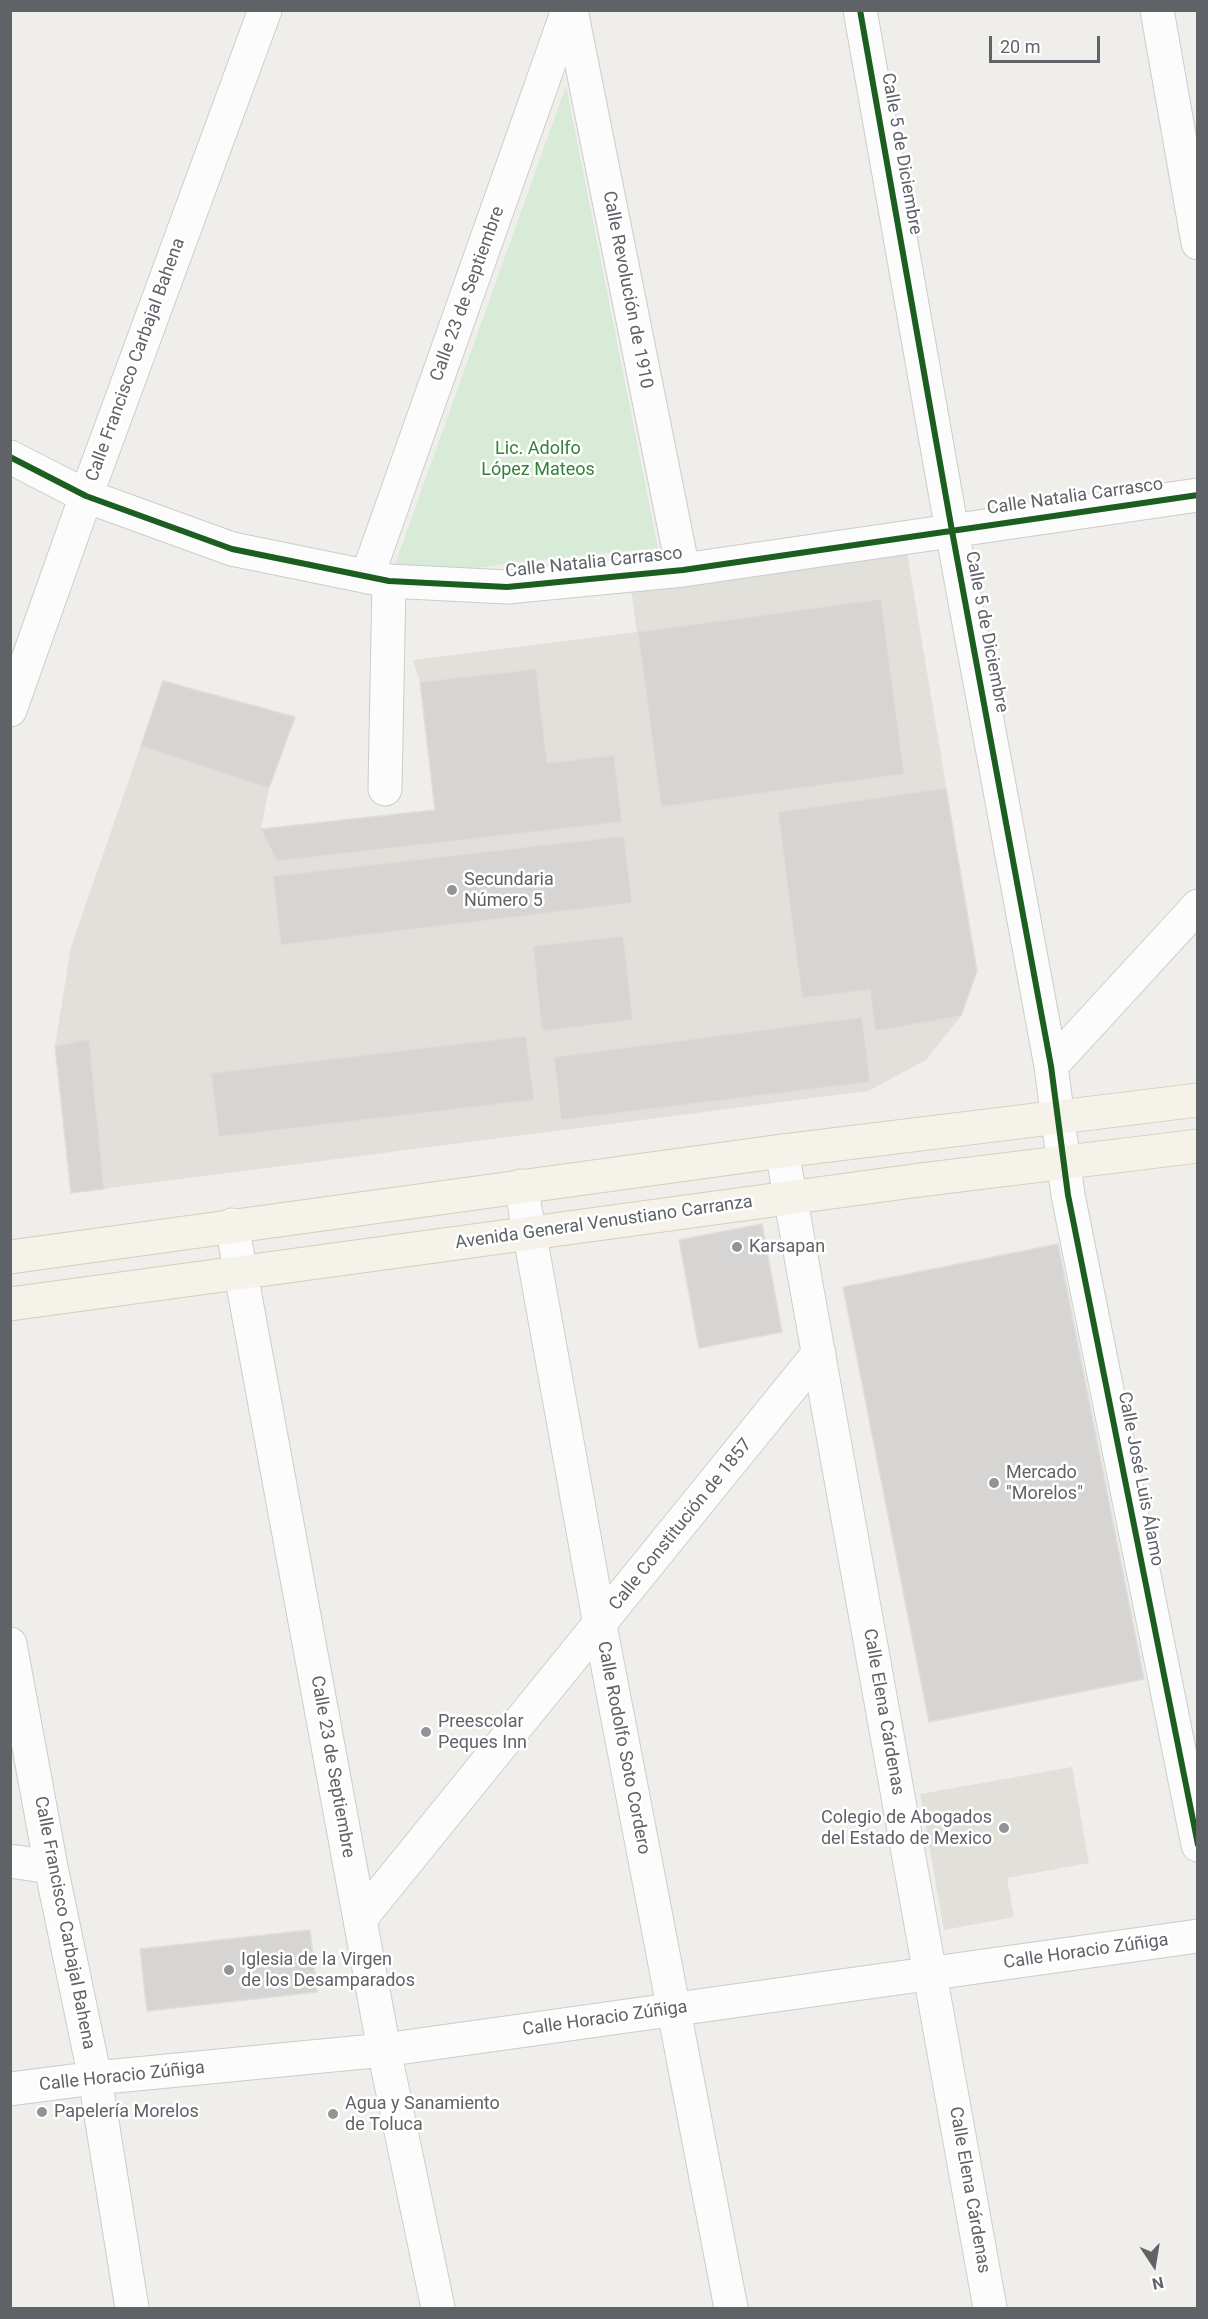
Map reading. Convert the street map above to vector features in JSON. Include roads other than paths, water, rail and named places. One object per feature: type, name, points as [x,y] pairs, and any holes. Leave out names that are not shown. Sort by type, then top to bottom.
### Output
[{"type":"main road","points":[[10,1257],[782,1151],[1197,1100]]},
{"type":"main road","name":"Avenida General Venustiano Carranza","points":[[10,1304],[790,1198],[1197,1146]]},
{"type":"street","name":"Calle Francisco Carbajal Bahena","points":[[10,710],[86,496],[265,10]]},
{"type":"street","name":"Calle Revolución de 1910","points":[[570,10],[683,570]]},
{"type":"street","name":"Calle 23 de Septiembre","points":[[385,789],[378,579],[570,10]]},
{"type":"street","name":"Calle 5 de Diciembre","points":[[861,10],[951,531],[1051,1066],[1058,1117]]},
{"type":"street","points":[[1157,10],[1197,243]]},
{"type":"street","name":"Calle Natalia Carrasco","points":[[10,457],[86,496],[232,549],[378,579],[507,587],[683,570],[1197,495]]},
{"type":"street","points":[[1051,1066],[1197,906]]},
{"type":"street","name":"Calle José Luis Álamo","points":[[1058,1117],[1070,1207],[1197,1845]]},
{"type":"street","name":"Calle Elena Cárdenas","points":[[782,1151],[990,2308]]},
{"type":"street","name":"Calle Rodolfo Soto Cordero","points":[[521,1186],[672,2010],[731,2308]]},
{"type":"street","name":"Calle 23 de Septiembre","points":[[232,1225],[384,2050],[438,2308]]},
{"type":"street","name":"Calle Constitución de 1857","points":[[360,1919],[819,1353]]},
{"type":"street","name":"Calle Francisco Carbajal Bahena","points":[[10,1644],[51,1867],[95,2078],[132,2308]]},
{"type":"street","points":[[10,1860],[51,1867]]},
{"type":"street","name":"Calle Horacio Zúñiga","points":[[10,2089],[95,2078],[384,2050],[1197,1936]]},
{"type":"place","name":"Secundaria Número 5","points":[[452,890]]},
{"type":"place","name":"Karsapan","points":[[737,1247]]},
{"type":"place","name":"Mercado \"Morelos\"","points":[[994,1483]]},
{"type":"place","name":"Preescolar Peques Inn","points":[[426,1732]]},
{"type":"place","name":"Colegio de Abogados del Estado de Mexico","points":[[1004,1828]]},
{"type":"place","name":"Iglesia de la Virgen de los Desamparados","points":[[229,1970]]},
{"type":"place","name":"Papelería Morelos","points":[[42,2112]]},
{"type":"place","name":"Agua y Sanamiento de Toluca","points":[[333,2114]]},
{"type":"park label","name":"Lic. Adolfo López Mateos","points":[[538,459]]}]
